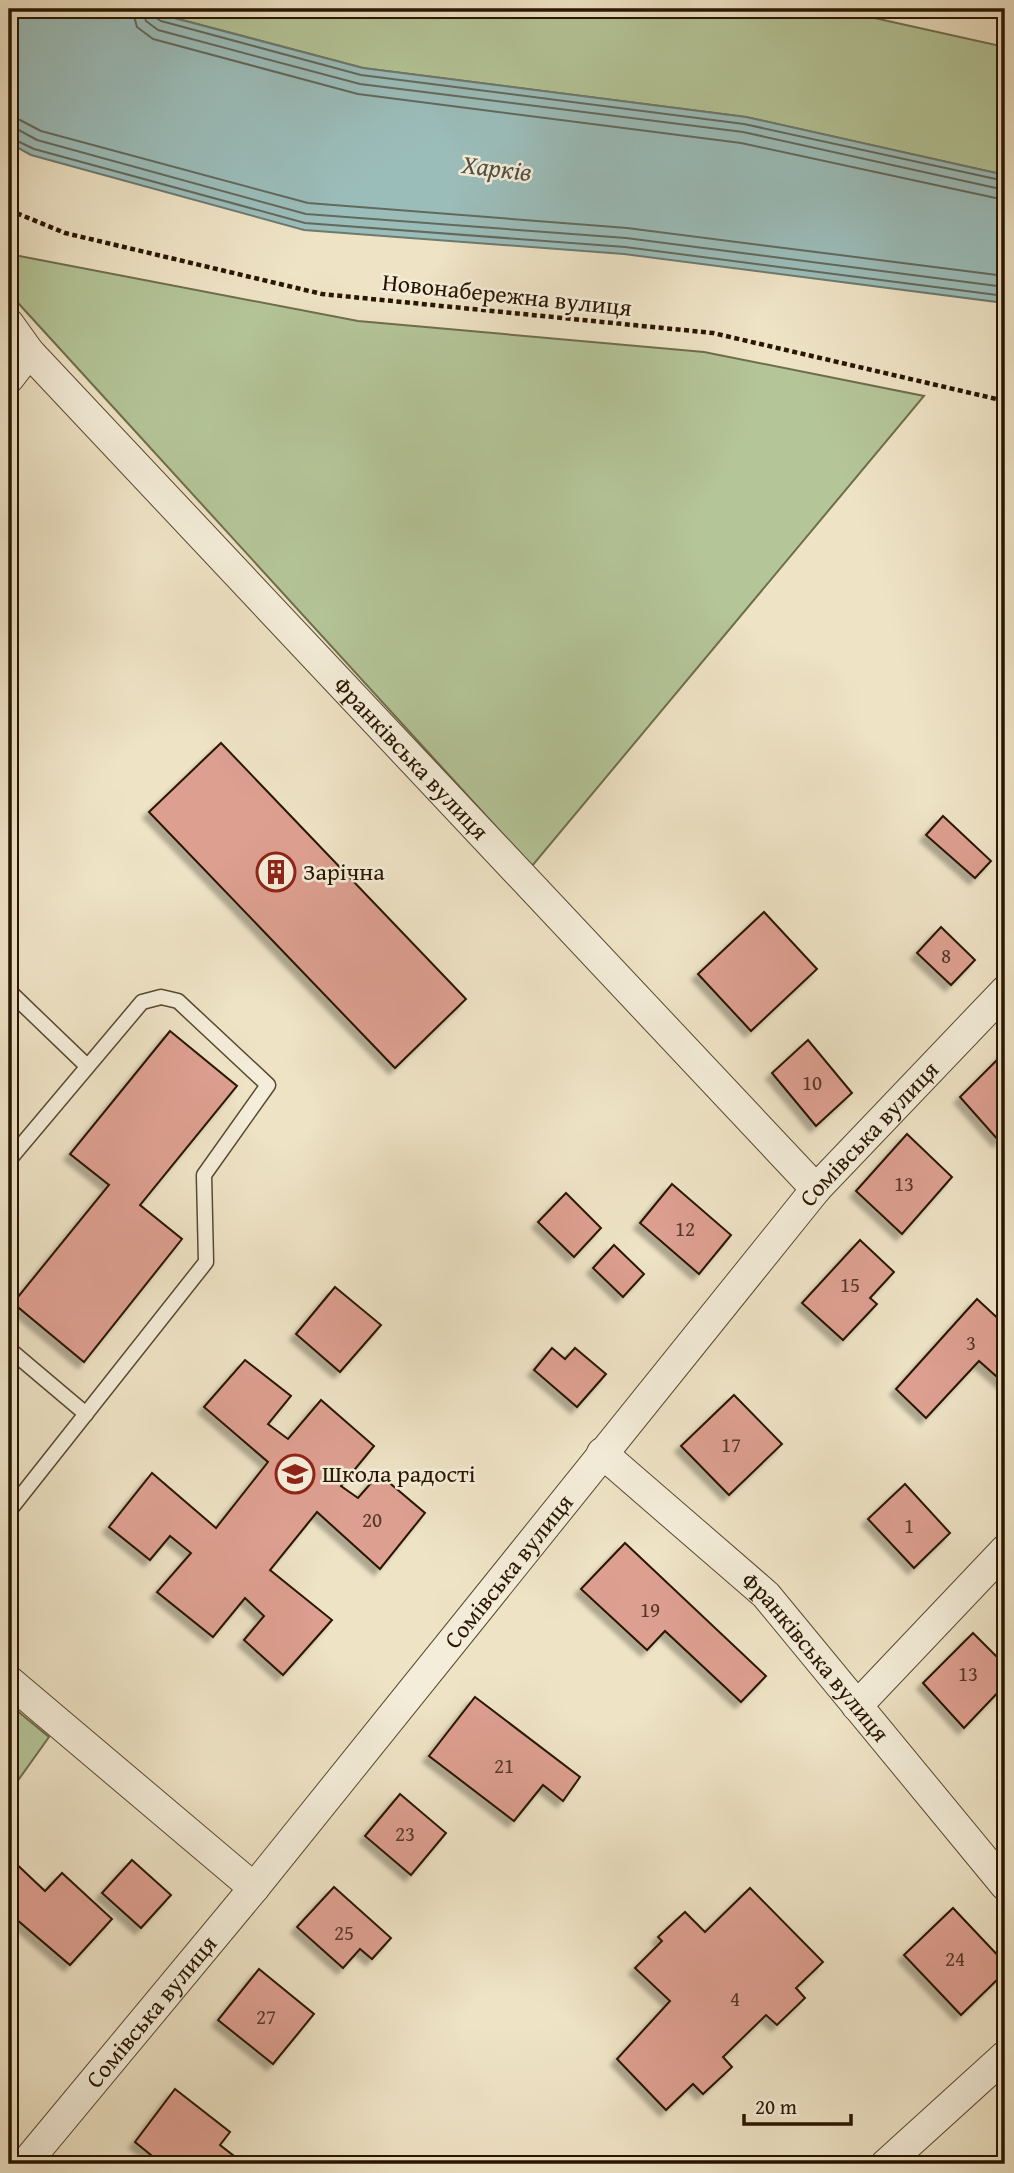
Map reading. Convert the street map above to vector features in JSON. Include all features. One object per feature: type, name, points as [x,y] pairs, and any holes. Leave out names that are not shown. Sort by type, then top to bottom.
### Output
[{"type":"street","name":"Франківська вулиця","points":[[9,324],[29,352],[816,1189]]},
{"type":"street","points":[[9,378],[29,352]]},
{"type":"street","name":"Сомівська вулиця","points":[[25,2164],[254,1888],[816,1189],[1005,992]]},
{"type":"street","name":"Франківська вулиця","points":[[602,1453],[766,1595],[1005,1885]]},
{"type":"street","points":[[857,1706],[1005,1550]]},
{"type":"street","points":[[9,1681],[254,1888]]},
{"type":"street","points":[[886,2164],[1005,2056]]},
{"type":"lane","points":[[9,991],[87,1066]]},
{"type":"lane","points":[[9,1160],[142,1002],[161,997],[178,1001],[268,1085],[204,1175],[206,1262],[9,1511]]},
{"type":"lane","points":[[9,1349],[86,1414]]},
{"type":"path","name":"Новонабережна вулиця","points":[[9,210],[65,233],[322,295],[713,333],[1005,401]]},
{"type":"green space","points":[[154,9],[834,9],[1005,47],[1005,175],[746,117],[363,68],[163,15]]},
{"type":"green space","points":[[9,254],[358,321],[704,352],[924,396],[532,866],[9,293]]},
{"type":"green space","points":[[9,1704],[49,1737],[9,1793]]},
{"type":"water","name":"Харків","points":[[9,9],[154,9],[163,15],[363,68],[746,117],[1005,175],[1005,303],[624,254],[304,230],[31,155],[9,143]]},
{"type":"building","name":"Зарічна","points":[[221,743],[466,999],[395,1068],[149,812]]},
{"type":"building","points":[[943,816],[991,861],[975,878],[926,835]]},
{"type":"building","points":[[764,912],[817,969],[751,1031],[698,974]]},
{"type":"building","points":[[941,927],[975,960],[951,985],[917,953]]},
{"type":"building","points":[[170,1031],[237,1086],[140,1205],[182,1239],[84,1362],[13,1303],[109,1185],[70,1154]]},
{"type":"building","points":[[808,1040],[852,1093],[816,1126],[772,1073]]},
{"type":"building","points":[[1005,1052],[1005,1134],[999,1141],[960,1097]]},
{"type":"building","points":[[907,1134],[952,1177],[902,1234],[856,1191]]},
{"type":"building","points":[[672,1184],[731,1235],[699,1274],[640,1223]]},
{"type":"building","points":[[566,1193],[601,1228],[574,1257],[538,1222]]},
{"type":"building","points":[[860,1240],[894,1272],[870,1298],[877,1304],[843,1340],[802,1303]]},
{"type":"building","points":[[614,1245],[644,1274],[623,1297],[593,1268]]},
{"type":"building","points":[[335,1287],[381,1325],[340,1372],[296,1334]]},
{"type":"building","points":[[977,1299],[1005,1325],[1005,1384],[979,1361],[926,1418],[896,1389]]},
{"type":"building","points":[[552,1348],[565,1359],[575,1348],[606,1374],[577,1407],[534,1370]]},
{"type":"building","points":[[245,1360],[291,1396],[268,1424],[288,1439],[321,1400],[374,1446],[341,1486],[358,1498],[379,1474],[425,1513],[380,1569],[317,1512],[270,1570],[332,1620],[283,1675],[244,1640],[264,1616],[245,1598],[213,1637],[157,1592],[191,1553],[170,1536],[150,1560],[109,1527],[152,1473],[216,1528],[268,1462],[204,1407]]},
{"type":"building","points":[[734,1395],[782,1444],[729,1495],[681,1446]]},
{"type":"building","points":[[905,1484],[950,1533],[914,1568],[868,1519]]},
{"type":"building","points":[[625,1543],[766,1676],[741,1702],[665,1631],[647,1650],[581,1589]]},
{"type":"building","points":[[973,1633],[1005,1665],[1005,1685],[964,1728],[923,1683]]},
{"type":"building","points":[[475,1697],[580,1777],[563,1801],[543,1785],[514,1821],[429,1756]]},
{"type":"building","points":[[400,1794],[446,1833],[411,1875],[365,1836]]},
{"type":"building","points":[[9,1857],[45,1891],[62,1873],[112,1919],[70,1965],[9,1913]]},
{"type":"building","points":[[132,1860],[171,1895],[141,1928],[102,1893]]},
{"type":"building","points":[[334,1887],[391,1938],[372,1959],[360,1949],[343,1968],[297,1927]]},
{"type":"building","points":[[750,1888],[823,1962],[796,1988],[805,1998],[777,2025],[766,2015],[723,2057],[732,2067],[703,2094],[693,2084],[666,2110],[617,2059],[670,2001],[635,1968],[662,1941],[658,1937],[685,1912],[705,1932]]},
{"type":"building","points":[[953,1908],[1005,1963],[1005,1972],[961,2015],[904,1955]]},
{"type":"building","points":[[259,1969],[314,2014],[273,2064],[218,2020]]},
{"type":"building","points":[[175,2089],[230,2132],[220,2145],[234,2156],[227,2164],[162,2164],[135,2142]]},
{"type":"place","name":"Зарічна","points":[[276,872]]},
{"type":"place","name":"Школа радості","points":[[295,1474]]}]
